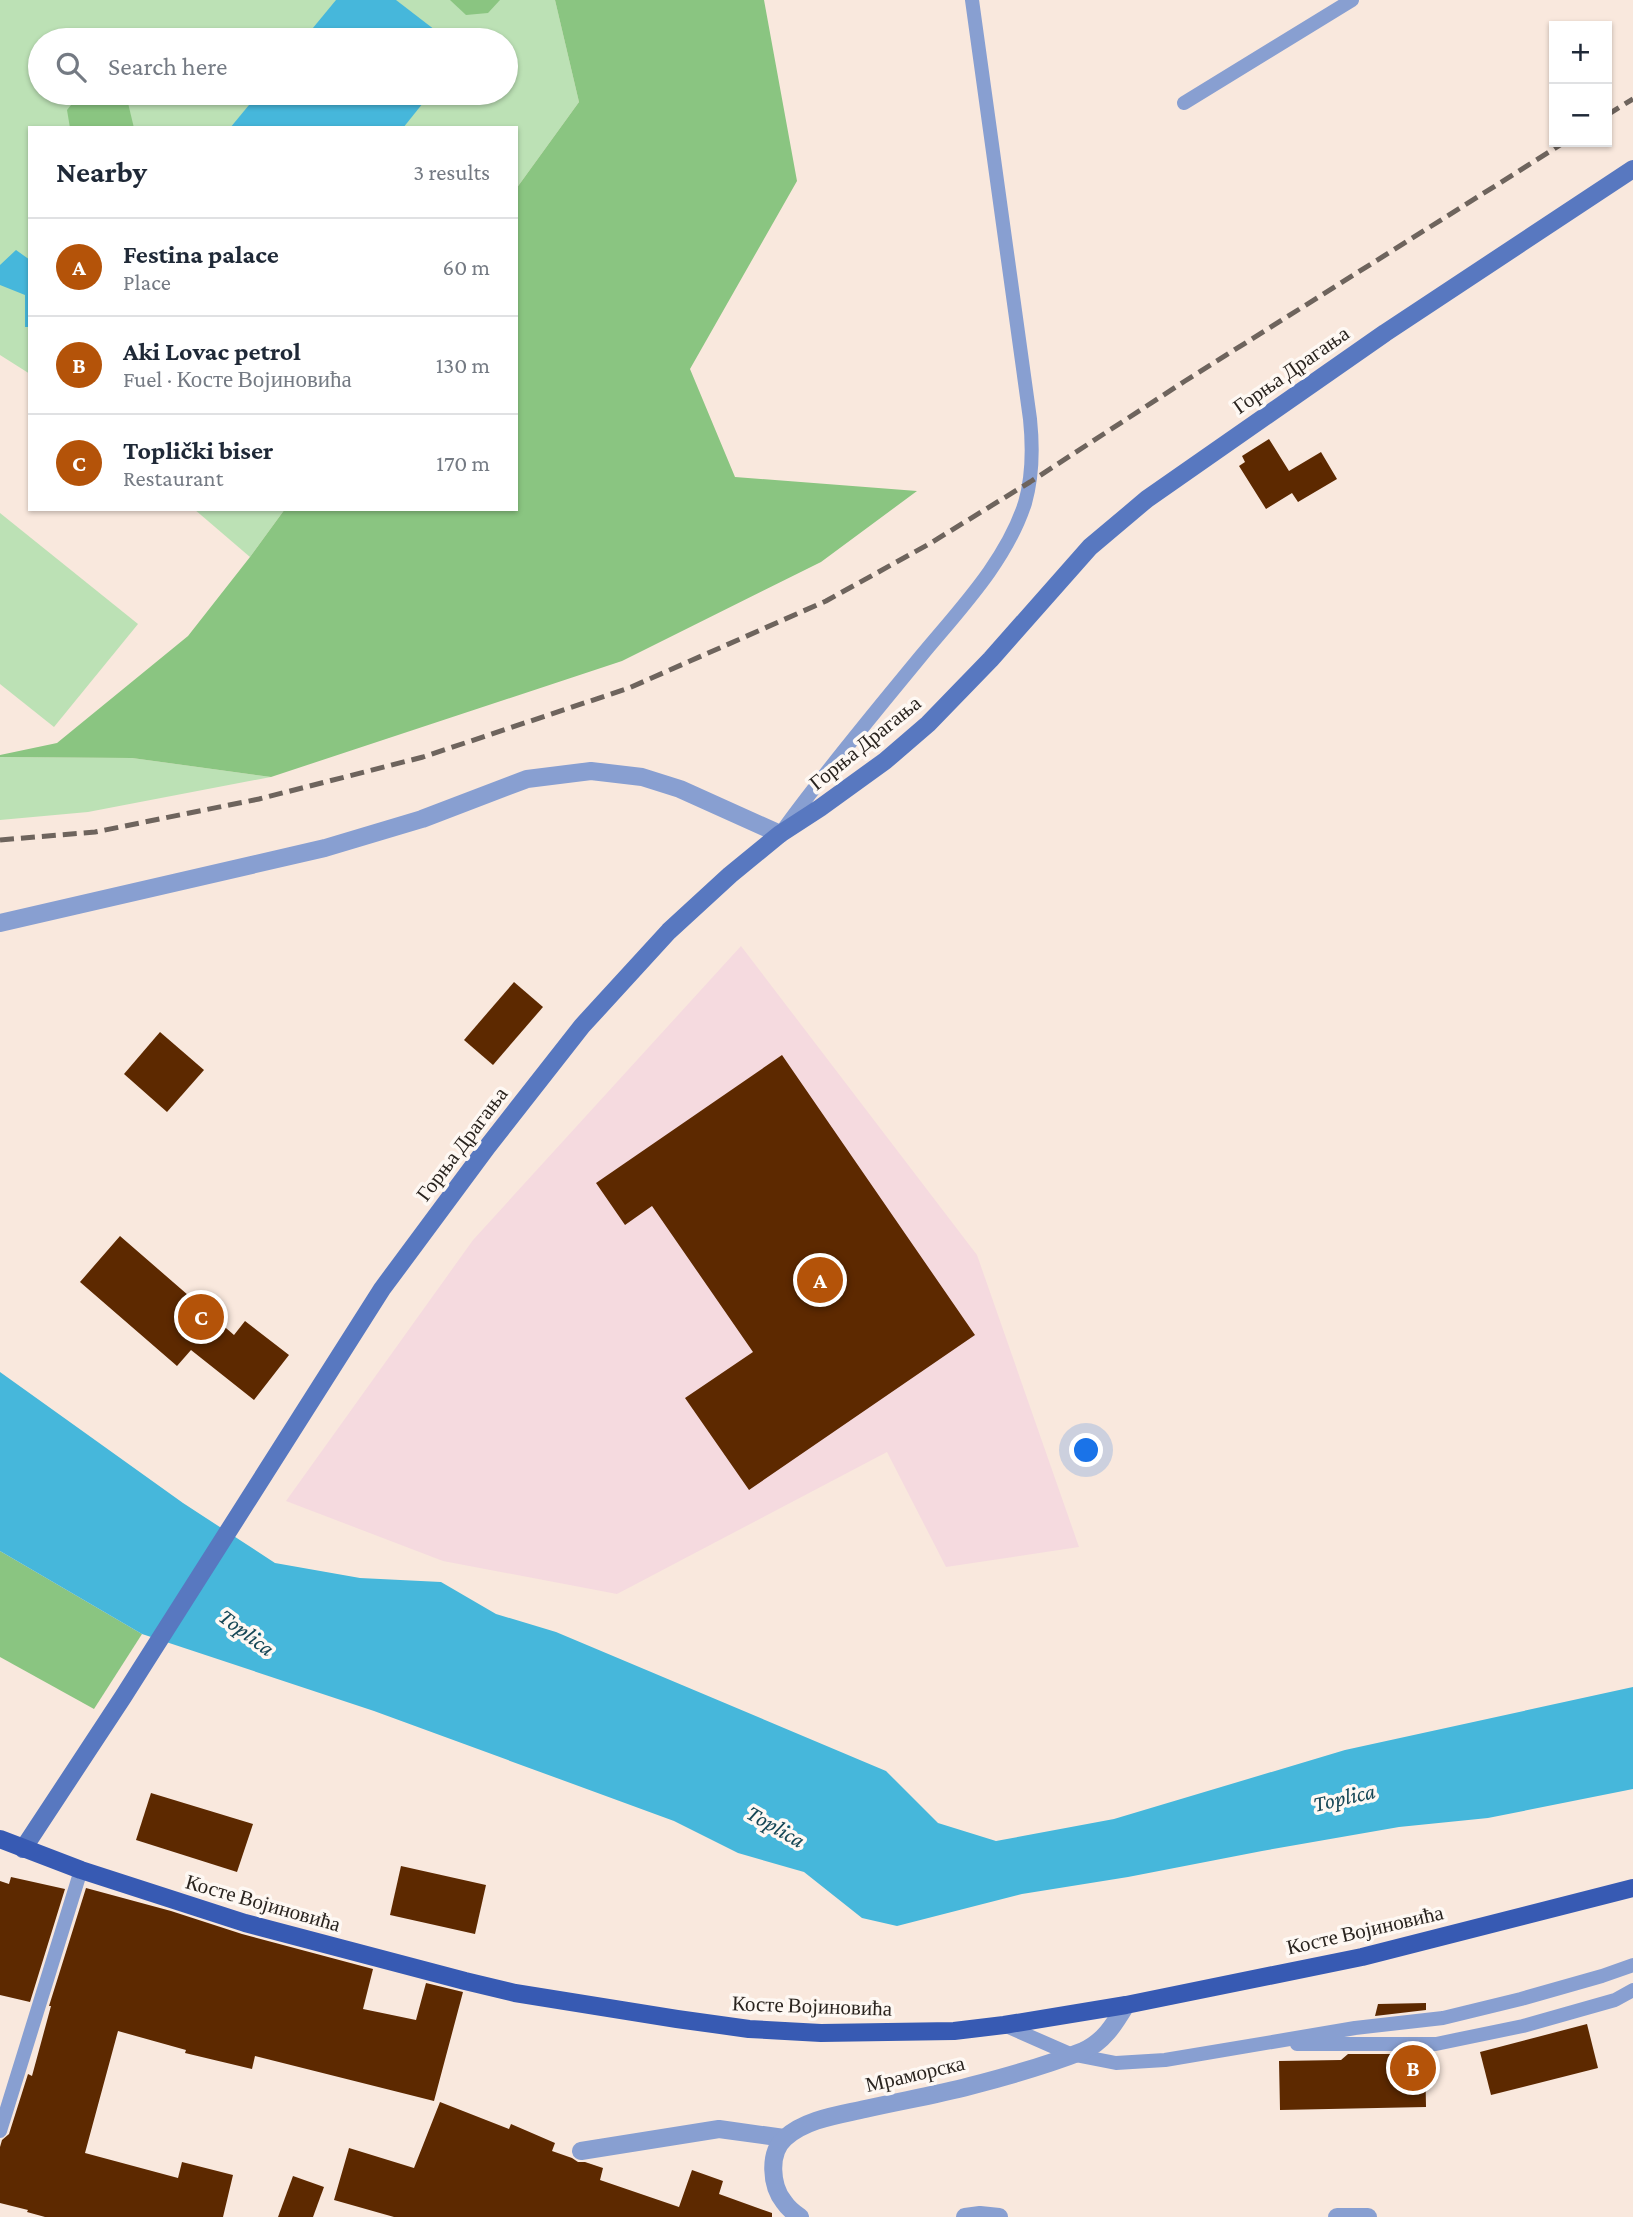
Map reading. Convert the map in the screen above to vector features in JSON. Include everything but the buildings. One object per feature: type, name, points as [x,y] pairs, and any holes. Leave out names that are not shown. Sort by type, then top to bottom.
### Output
[{"type":"main road","name":"Косте Војиновића","points":[[0,1839],[81,1870],[245,1923],[503,1990],[749,2029],[821,2033],[954,2031],[1126,2005],[1362,1956],[1633,1888]]},
{"type":"street","name":"Горња Драгања","points":[[23,1849],[123,1697],[382,1289],[488,1146],[582,1026],[668,931],[780,834],[885,761],[928,724],[984,667],[1090,547],[1147,499],[1374,341],[1633,169]]},
{"type":"street","points":[[0,923],[325,848],[422,818],[527,779],[591,771],[642,777],[680,789],[780,834]]},
{"type":"street","name":"Мраморска","points":[[784,2138],[829,2117],[970,2086],[1085,2050],[1113,2027],[1126,2005]]},
{"type":"street","points":[[581,2151],[719,2129],[784,2138],[776,2151],[776,2187],[783,2202],[800,2217]]},
{"type":"street","points":[[965,2217],[999,2217]]},
{"type":"street","points":[[1337,2217],[1368,2217]]},
{"type":"lane","points":[[780,834],[826,771],[980,584],[1009,540],[1030,482],[1033,449],[1030,419],[972,0]]},
{"type":"lane","points":[[1184,103],[1352,0]]},
{"type":"lane","points":[[0,2131],[81,1870]]},
{"type":"lane","points":[[1004,2025],[1070,2054],[1115,2063],[1165,2060],[1355,2028],[1443,2018],[1532,1996],[1633,1965]]},
{"type":"lane","points":[[1264,2043],[1436,2043],[1523,2026],[1615,2000],[1633,1990]]},
{"type":"shaded area","points":[[741,946],[977,1255],[1079,1547],[946,1567],[887,1452],[617,1594],[443,1561],[286,1501],[473,1240]]},
{"type":"green space","points":[[0,0],[555,0],[579,102],[518,186],[518,126],[28,126],[28,373],[0,355]]},
{"type":"green space","points":[[450,0],[500,0],[488,13],[466,15]]},
{"type":"green space","points":[[555,0],[764,0],[797,181],[690,369],[735,477],[917,491],[821,562],[622,661],[271,777],[132,758],[0,757],[57,743],[188,636],[284,511],[518,511],[518,186],[579,102]]},
{"type":"green space","points":[[71,105],[128,105],[134,126],[70,126],[67,110]]},
{"type":"green space","points":[[196,511],[284,511],[250,557]]},
{"type":"green space","points":[[0,513],[138,624],[54,727],[0,684]]},
{"type":"green space","points":[[0,757],[132,758],[271,777],[88,812],[0,820]]},
{"type":"green space","points":[[0,1551],[142,1634],[94,1709],[0,1657]]},
{"type":"water","points":[[336,0],[396,0],[432,28],[313,28]]},
{"type":"water","points":[[249,105],[421,105],[405,126],[232,126]]},
{"type":"water","points":[[16,250],[28,259],[28,327],[25,327],[25,295],[0,285],[0,265]]},
{"type":"water","name":"Toplica","points":[[0,1372],[183,1503],[275,1563],[360,1578],[441,1582],[496,1614],[556,1632],[886,1771],[938,1823],[996,1841],[1114,1819],[1345,1750],[1633,1687],[1633,1789],[1488,1818],[1399,1827],[1022,1894],[897,1926],[862,1918],[804,1872],[738,1853],[674,1821],[374,1711],[142,1634],[0,1551]]},
{"type":"railway","points":[[1612,112],[1633,99]]},
{"type":"railway","points":[[0,840],[95,832],[259,799],[423,757],[629,688],[826,601],[929,544],[1030,482],[1557,147]]},
{"type":"place","name":"Festina palace","points":[[820,1280]]},
{"type":"place","name":"Toplički biser","points":[[201,1317]]},
{"type":"place","name":"Aki Lovac petrol","points":[[1413,2068]]}]
